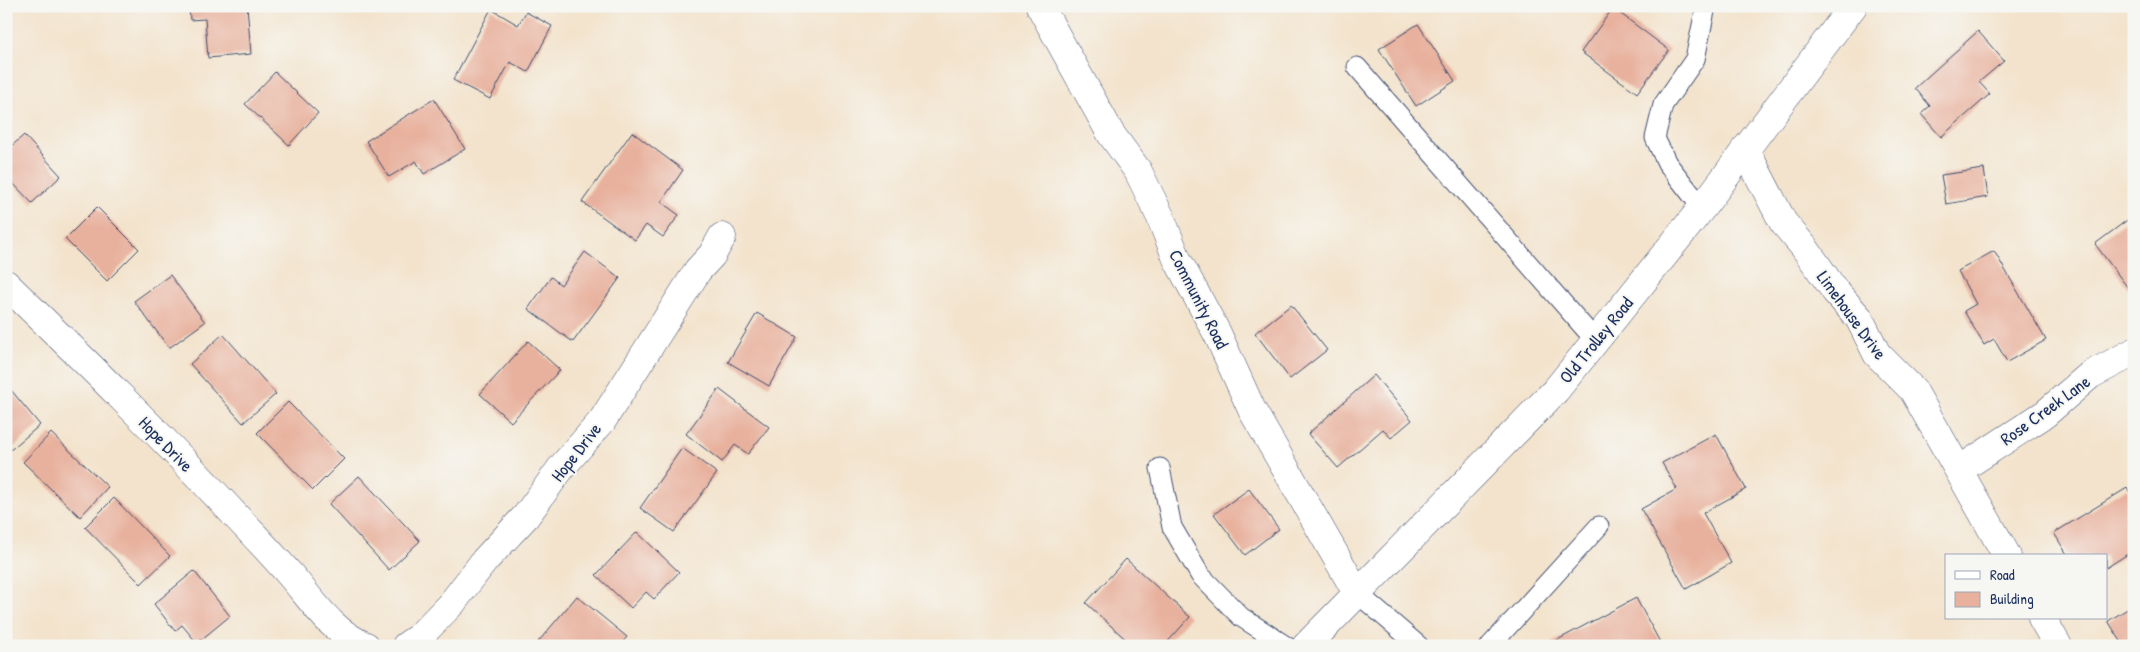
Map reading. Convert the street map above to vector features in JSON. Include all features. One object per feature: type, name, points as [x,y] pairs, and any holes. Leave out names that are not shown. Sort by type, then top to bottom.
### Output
[{"type":"street","name":"Community Road","points":[[1040,6],[1111,134],[1138,171],[1160,216],[1177,259],[1218,335],[1252,410],[1358,593]]},
{"type":"street","name":"Old Trolley Road","points":[[1306,646],[1556,390],[1702,208],[1852,6]]},
{"type":"street","name":"Limehouse Drive","points":[[1745,149],[1783,222],[1804,247],[1835,291],[1859,318],[1877,354],[1913,390],[2006,554]]},
{"type":"street","name":"Hope Drive","points":[[406,646],[419,637],[452,603],[485,560],[526,516],[561,468],[602,420],[722,237]]},
{"type":"street","name":"Hope Drive","points":[[6,284],[112,388],[232,512],[291,576],[328,620],[345,636],[366,646]]},
{"type":"street","name":"Rose Creek Lane","points":[[1958,470],[2046,414],[2090,375],[2134,352]]},
{"type":"street","points":[[2043,620],[2058,646]]},
{"type":"lane","points":[[1702,208],[1667,163],[1655,138],[1664,105],[1695,59],[1706,6]]},
{"type":"lane","points":[[1356,67],[1595,340]]},
{"type":"lane","points":[[1160,468],[1172,527],[1200,575],[1241,617],[1286,646]]},
{"type":"lane","points":[[1490,646],[1599,526]]},
{"type":"lane","points":[[1358,593],[1419,646]]},
{"type":"building","points":[[189,6],[247,6],[251,54],[208,58],[205,19],[190,20]]},
{"type":"building","points":[[1613,8],[1669,50],[1637,93],[1581,52]]},
{"type":"building","points":[[491,9],[518,25],[526,12],[552,26],[528,72],[510,62],[490,99],[453,80]]},
{"type":"building","points":[[1418,24],[1455,81],[1416,106],[1379,49]]},
{"type":"building","points":[[1978,31],[2004,61],[1979,82],[1990,94],[1941,137],[1921,114],[1930,106],[1915,88]]},
{"type":"building","points":[[275,72],[318,113],[289,145],[245,104]]},
{"type":"building","points":[[434,99],[465,149],[424,174],[416,161],[389,177],[366,141]]},
{"type":"building","points":[[632,132],[683,170],[661,202],[679,215],[663,237],[646,225],[635,240],[582,202]]},
{"type":"building","points":[[24,135],[61,176],[32,203],[6,176],[6,151]]},
{"type":"building","points":[[1984,169],[1988,197],[1946,204],[1941,175]]},
{"type":"building","points":[[97,207],[139,249],[107,281],[65,239]]},
{"type":"building","points":[[2134,215],[2134,296],[2095,244]]},
{"type":"building","points":[[1994,251],[2046,340],[2007,362],[1994,339],[1984,345],[1964,311],[1976,304],[1958,271]]},
{"type":"building","points":[[585,252],[620,278],[573,342],[528,309],[551,277],[561,285]]},
{"type":"building","points":[[170,275],[205,322],[169,348],[134,301]]},
{"type":"building","points":[[1291,305],[1327,350],[1290,379],[1255,333]]},
{"type":"building","points":[[757,313],[797,337],[769,386],[728,362]]},
{"type":"building","points":[[223,334],[276,394],[243,423],[190,364]]},
{"type":"building","points":[[528,341],[560,370],[511,422],[480,394]]},
{"type":"building","points":[[1374,375],[1412,420],[1391,438],[1383,429],[1338,468],[1308,434]]},
{"type":"building","points":[[6,384],[40,425],[8,452],[6,449]]},
{"type":"building","points":[[719,389],[769,427],[748,454],[735,445],[722,462],[686,434]]},
{"type":"building","points":[[288,402],[344,459],[313,490],[257,433]]},
{"type":"building","points":[[51,433],[108,487],[80,517],[23,462]]},
{"type":"building","points":[[1716,434],[1746,489],[1703,513],[1731,563],[1686,589],[1641,509],[1677,489],[1662,463]]},
{"type":"building","points":[[682,448],[717,473],[674,532],[640,508]]},
{"type":"building","points":[[359,476],[420,541],[389,570],[329,504]]},
{"type":"building","points":[[2127,488],[2134,499],[2134,550],[2108,567],[2108,554],[2067,554],[2054,533]]},
{"type":"building","points":[[1249,489],[1279,529],[1245,555],[1214,514]]},
{"type":"building","points":[[114,498],[170,556],[141,584],[85,527]]},
{"type":"building","points":[[637,532],[679,572],[654,599],[646,592],[631,608],[596,575]]},
{"type":"building","points":[[1126,559],[1190,617],[1164,646],[1133,646],[1086,603]]},
{"type":"building","points":[[194,571],[230,616],[197,643],[182,625],[175,631],[154,604]]},
{"type":"building","points":[[577,596],[627,637],[619,646],[543,646],[538,642]]},
{"type":"building","points":[[1636,598],[1662,646],[1546,646]]},
{"type":"building","points":[[2134,605],[2134,646],[2124,646],[2108,621]]}]
